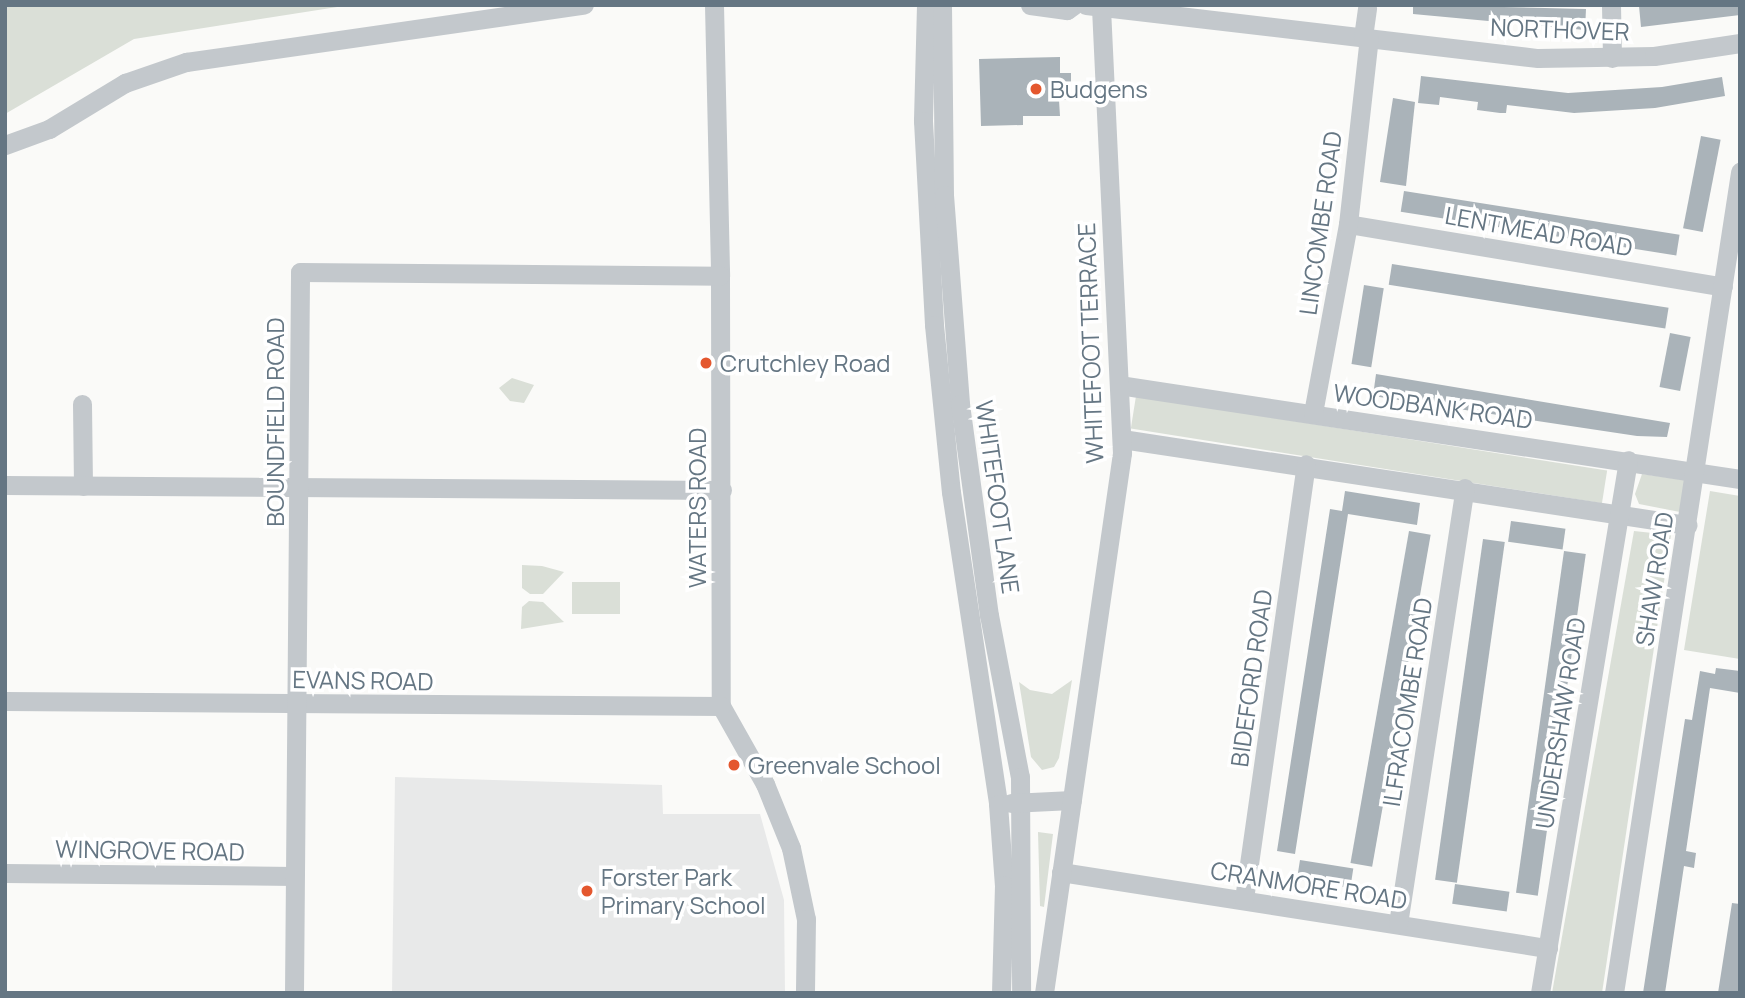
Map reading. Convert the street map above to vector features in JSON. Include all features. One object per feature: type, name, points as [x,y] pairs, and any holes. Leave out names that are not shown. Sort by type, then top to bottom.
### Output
[{"type":"street","points":[[5,145],[49,129],[125,83],[186,62],[584,5]]},
{"type":"street","name":"WATERS ROAD","points":[[714,5],[720,276],[721,706],[765,784],[791,848],[806,919],[805,993]]},
{"type":"street","name":"WHITEFOOT LANE","points":[[926,5],[923,121],[936,339],[951,492],[998,804],[1004,885],[1001,993]]},
{"type":"street","name":"WHITEFOOT LANE","points":[[942,5],[944,195],[960,404],[1020,802],[1021,993]]},
{"type":"street","points":[[1030,5],[1067,10],[1074,5]]},
{"type":"street","points":[[1611,5],[1612,58]]},
{"type":"street","name":"NORTHOVER","points":[[1096,6],[1248,27],[1538,58],[1612,58],[1740,43]]},
{"type":"street","name":"WHITEFOOT TERRACE","points":[[1044,993],[1115,515],[1122,439],[1096,6]]},
{"type":"street","name":"LINCOMBE ROAD","points":[[1313,413],[1348,224],[1367,8]]},
{"type":"street","name":"SHAW ROAD","points":[[1614,993],[1740,172]]},
{"type":"street","name":"LENTMEAD ROAD","points":[[1348,224],[1723,287]]},
{"type":"street","name":"BOUNDFIELD ROAD","points":[[294,993],[300,272],[720,276]]},
{"type":"street","name":"WOODBANK ROAD","points":[[1119,385],[1740,478]]},
{"type":"street","points":[[82,404],[83,486]]},
{"type":"street","points":[[1122,439],[1465,488],[1687,525]]},
{"type":"street","name":"UNDERSHAW ROAD","points":[[1540,993],[1628,460]]},
{"type":"street","name":"BIDEFORD ROAD","points":[[1244,900],[1307,464]]},
{"type":"street","points":[[5,485],[722,490]]},
{"type":"street","name":"ILFRACOMBE ROAD","points":[[1398,924],[1465,488]]},
{"type":"street","name":"EVANS ROAD","points":[[5,701],[721,706]]},
{"type":"street","points":[[998,804],[1072,800]]},
{"type":"street","name":"CRANMORE ROAD","points":[[1061,872],[1548,948]]},
{"type":"street","name":"WINGROVE ROAD","points":[[5,873],[295,876]]},
{"type":"shaded area","points":[[5,5],[350,5],[134,39],[5,114]]},
{"type":"shaded area","points":[[512,378],[534,385],[524,403],[510,401],[499,388]]},
{"type":"shaded area","points":[[1136,396],[1607,471],[1602,503],[1131,429]]},
{"type":"shaded area","points":[[1642,474],[1685,480],[1680,512],[1639,504],[1635,494]]},
{"type":"shaded area","points":[[1710,491],[1740,496],[1740,659],[1684,650]]},
{"type":"shaded area","points":[[1634,531],[1671,535],[1602,993],[1552,993]]},
{"type":"shaded area","points":[[522,565],[542,566],[564,572],[543,594],[530,594],[522,588]]},
{"type":"shaded area","points":[[572,582],[620,582],[620,614],[572,614]]},
{"type":"shaded area","points":[[529,601],[543,602],[564,622],[521,629],[522,607]]},
{"type":"shaded area","points":[[1072,680],[1059,758],[1054,767],[1042,770],[1031,757],[1019,682],[1030,690],[1052,694]]},
{"type":"shaded area","name":"Forster Park Primary School","points":[[395,777],[662,785],[663,814],[760,814],[784,900],[785,993],[392,993]]},
{"type":"shaded area","points":[[1038,832],[1053,834],[1044,907],[1040,906]]},
{"type":"building","points":[[1413,5],[1586,9],[1585,30],[1413,14]]},
{"type":"building","points":[[1740,5],[1740,15],[1641,27],[1639,6]]},
{"type":"building","points":[[1060,57],[1060,73],[1071,73],[1071,99],[1059,100],[1060,116],[1023,116],[1023,125],[981,126],[979,59]]},
{"type":"building","points":[[1421,76],[1568,93],[1662,87],[1722,77],[1725,96],[1655,108],[1574,113],[1507,105],[1506,113],[1500,113],[1477,110],[1478,102],[1440,97],[1439,105],[1418,103]]},
{"type":"building","points":[[1393,98],[1415,102],[1406,186],[1380,182]]},
{"type":"building","points":[[1701,136],[1721,140],[1703,232],[1683,228]]},
{"type":"building","points":[[1404,191],[1680,235],[1676,255],[1401,212]]},
{"type":"building","points":[[1392,264],[1669,308],[1665,329],[1389,285]]},
{"type":"building","points":[[1364,285],[1384,288],[1371,367],[1351,364]]},
{"type":"building","points":[[1670,333],[1691,337],[1680,391],[1660,387]]},
{"type":"building","points":[[1376,374],[1670,423],[1667,437],[1637,436],[1373,396]]},
{"type":"building","points":[[1345,491],[1420,503],[1417,525],[1348,514],[1295,854],[1277,851],[1330,509],[1342,511]]},
{"type":"building","points":[[1511,521],[1565,529],[1563,549],[1508,542]]},
{"type":"building","points":[[1409,531],[1431,535],[1372,867],[1350,863]]},
{"type":"building","points":[[1483,539],[1505,542],[1457,883],[1435,880]]},
{"type":"building","points":[[1564,551],[1586,554],[1538,896],[1516,893]]},
{"type":"building","points":[[1716,668],[1740,671],[1740,693],[1710,688],[1686,851],[1696,853],[1694,868],[1684,866],[1665,993],[1643,993],[1685,719],[1692,720],[1700,671],[1715,674]]},
{"type":"building","points":[[1300,860],[1353,868],[1350,888],[1297,880]]},
{"type":"building","points":[[1455,884],[1509,892],[1507,911],[1452,904]]},
{"type":"building","points":[[1732,903],[1740,904],[1740,993],[1718,993]]},
{"type":"place","name":"Budgens","points":[[1036,89]]},
{"type":"place","name":"Crutchley Road","points":[[706,363]]},
{"type":"place","name":"Greenvale School","points":[[734,765]]},
{"type":"place","name":"Forster Park Primary School","points":[[587,891]]}]
